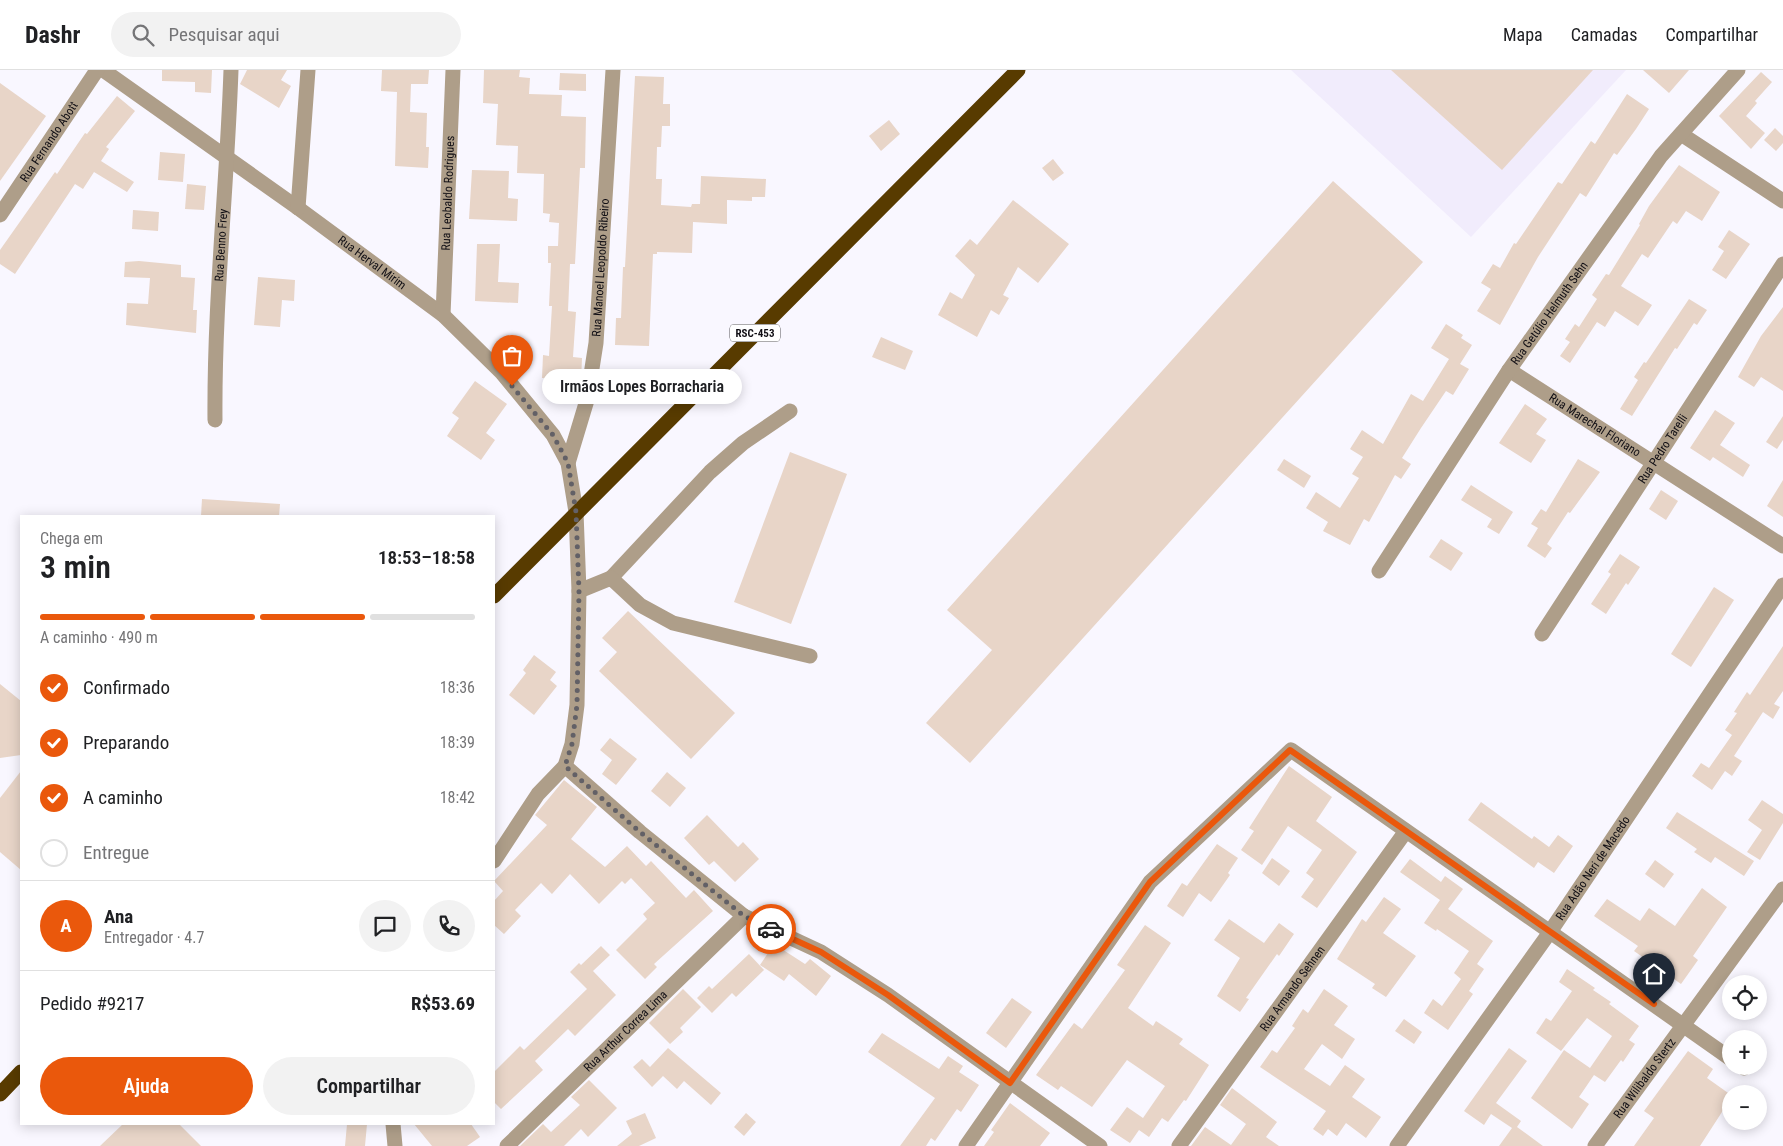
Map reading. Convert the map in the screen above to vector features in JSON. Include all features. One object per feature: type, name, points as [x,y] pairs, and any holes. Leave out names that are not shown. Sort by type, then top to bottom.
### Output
[{"type":"highway","name":"RSC-453","points":[[495,595],[1018,70]]},
{"type":"highway","points":[[0,1094],[20,1073]]},
{"type":"street","name":"Rua Fernando Abott","points":[[0,215],[97,70]]},
{"type":"street","name":"Rua Herval Mirim","points":[[103,70],[298,208],[443,315],[502,373],[553,435],[568,463],[576,512],[579,591],[577,705],[572,744],[565,766]]},
{"type":"street","name":"Rua Benno Frey","points":[[215,420],[215,364],[228,159],[230,70]]},
{"type":"street","points":[[298,208],[308,70]]},
{"type":"street","name":"Rua Leobaldo Rodrigues","points":[[443,315],[453,70]]},
{"type":"street","name":"Rua Manoel Leopoldo Ribeiro","points":[[568,463],[587,400],[596,343],[613,70]]},
{"type":"street","name":"Rua Getúlio Helmuth Sehn","points":[[1379,571],[1509,370],[1661,156],[1738,70]]},
{"type":"street","points":[[1681,134],[1783,201]]},
{"type":"street","name":"Rua Pedro Tarelli","points":[[1542,634],[1652,462],[1783,264]]},
{"type":"street","name":"Rua Marechal Floriano","points":[[1509,370],[1783,546]]},
{"type":"street","points":[[579,591],[611,578],[710,472],[743,443],[790,411]]},
{"type":"street","points":[[611,578],[640,605],[673,623],[810,656]]},
{"type":"street","name":"Rua Adão Neri de Macedo","points":[[1396,1146],[1550,932],[1783,585]]},
{"type":"street","points":[[966,1146],[1150,882],[1290,750],[1722,1053]]},
{"type":"street","points":[[495,859],[538,794],[565,766],[640,832],[744,916],[821,952],[888,995],[1100,1146]]},
{"type":"street","name":"Rua Armando Sehnen","points":[[1178,1146],[1406,831]]},
{"type":"street","name":"Rua Wilibaldo Stertz","points":[[1595,1146],[1683,1025],[1781,898]]},
{"type":"street","name":"Rua Arthur Correa Lima","points":[[507,1146],[744,916]]},
{"type":"street","points":[[393,1125],[395,1146]]},
{"type":"shaded area","points":[[1291,70],[1626,70],[1471,237]]},
{"type":"building","points":[[162,70],[212,70],[211,93],[195,92],[195,82],[162,81]]},
{"type":"building","points":[[247,70],[287,70],[281,80],[291,86],[279,108],[240,84]]},
{"type":"building","points":[[382,70],[429,70],[428,84],[411,84],[410,112],[427,113],[426,147],[429,147],[428,168],[395,166],[397,92],[381,91]]},
{"type":"building","points":[[484,70],[520,70],[519,77],[530,78],[529,94],[562,95],[561,116],[586,117],[585,168],[580,168],[575,264],[570,264],[568,311],[576,312],[573,357],[582,358],[581,381],[542,378],[543,355],[549,356],[552,306],[549,306],[551,263],[548,263],[548,246],[558,246],[559,223],[549,222],[550,214],[543,213],[544,174],[517,173],[518,146],[496,145],[498,104],[483,103]]},
{"type":"building","points":[[1391,70],[1593,70],[1502,170]]},
{"type":"building","points":[[1643,70],[1689,70],[1669,93]]},
{"type":"building","points":[[1761,72],[1772,82],[1755,101],[1757,103],[1746,116],[1765,133],[1751,149],[1719,116]]},
{"type":"building","points":[[560,73],[586,74],[586,91],[559,90]]},
{"type":"building","points":[[635,76],[664,77],[663,104],[670,104],[670,126],[662,126],[661,147],[657,147],[656,179],[662,179],[661,205],[691,207],[692,204],[700,204],[701,176],[766,179],[765,197],[752,197],[752,201],[727,200],[727,224],[693,222],[692,253],[657,252],[657,254],[653,254],[649,346],[615,345],[616,318],[621,318],[623,267],[625,267]]},
{"type":"building","points":[[0,83],[46,116],[0,181]]},
{"type":"building","points":[[1627,94],[1649,109],[1636,129],[1617,155],[1614,153],[1586,197],[1580,193],[1538,257],[1500,325],[1477,311],[1491,289],[1481,283],[1493,264],[1500,268],[1514,243],[1516,244],[1558,182],[1562,184],[1591,141],[1595,144]]},
{"type":"building","points":[[117,96],[135,111],[106,147],[109,149],[101,161],[134,182],[127,192],[94,172],[83,189],[75,184],[15,274],[0,264],[0,250],[55,172],[57,174],[85,133],[87,134]]},
{"type":"building","points":[[889,120],[900,134],[881,151],[869,136]]},
{"type":"building","points":[[1775,128],[1783,136],[1783,143],[1776,151],[1764,140]]},
{"type":"building","points":[[160,152],[185,154],[183,182],[158,180]]},
{"type":"building","points":[[1053,159],[1064,173],[1053,181],[1042,168]]},
{"type":"building","points":[[1679,165],[1720,192],[1702,221],[1686,211],[1677,224],[1673,221],[1648,258],[1642,254],[1621,286],[1652,305],[1638,326],[1615,311],[1605,327],[1597,322],[1570,363],[1560,356],[1570,342],[1565,339],[1575,324],[1579,327],[1597,299],[1592,295],[1606,274],[1609,275],[1640,225],[1649,206]]},
{"type":"building","points":[[472,170],[509,171],[508,198],[518,199],[517,221],[469,219]]},
{"type":"building","points":[[1333,181],[1423,262],[970,763],[926,723],[992,650],[947,610]]},
{"type":"building","points":[[187,184],[206,186],[204,210],[185,209]]},
{"type":"building","points":[[1013,200],[1069,244],[1038,283],[1018,267],[1003,295],[1009,298],[999,315],[991,310],[977,337],[938,315],[950,292],[962,299],[975,275],[955,256],[970,239],[977,245]]},
{"type":"building","points":[[133,210],[159,212],[158,231],[132,229]]},
{"type":"building","points":[[1729,230],[1750,244],[1726,279],[1712,270],[1724,251],[1718,247]]},
{"type":"building","points":[[477,244],[500,244],[498,282],[519,283],[518,303],[475,301]]},
{"type":"building","points":[[139,261],[181,265],[181,277],[195,278],[193,310],[197,310],[196,333],[126,325],[127,303],[148,304],[150,278],[124,277],[125,262]]},
{"type":"building","points":[[258,277],[295,280],[294,301],[282,300],[280,327],[254,325]]},
{"type":"building","points":[[1689,299],[1707,310],[1697,325],[1694,323],[1677,349],[1675,348],[1632,416],[1620,409],[1638,380],[1634,377],[1644,362],[1646,363]]},
{"type":"building","points":[[1783,307],[1783,391],[1761,377],[1754,387],[1738,377],[1761,336]]},
{"type":"building","points":[[1446,324],[1463,335],[1461,338],[1472,345],[1460,364],[1469,369],[1453,395],[1446,391],[1402,458],[1411,464],[1401,479],[1395,475],[1369,522],[1364,519],[1350,545],[1323,531],[1328,522],[1306,508],[1316,492],[1340,508],[1359,478],[1352,474],[1363,457],[1350,449],[1362,430],[1383,444],[1411,394],[1423,401],[1449,359],[1431,348]]},
{"type":"building","points":[[881,337],[913,351],[905,370],[872,357]]},
{"type":"building","points":[[475,381],[507,404],[486,433],[495,440],[481,460],[447,436],[459,418],[452,413]]},
{"type":"building","points":[[1525,404],[1547,419],[1536,434],[1546,440],[1531,463],[1499,443]]},
{"type":"building","points":[[1715,410],[1735,423],[1720,445],[1750,465],[1743,477],[1713,457],[1710,461],[1690,448]]},
{"type":"building","points":[[1783,416],[1783,440],[1777,449],[1766,442]]},
{"type":"building","points":[[790,452],[847,474],[791,624],[734,602]]},
{"type":"building","points":[[1284,459],[1311,476],[1304,488],[1277,470]]},
{"type":"building","points":[[1578,459],[1600,472],[1570,513],[1568,512],[1547,544],[1552,548],[1545,558],[1527,546],[1538,528],[1531,524],[1541,509],[1546,512]]},
{"type":"building","points":[[1783,480],[1783,517],[1767,506]]},
{"type":"building","points":[[1471,485],[1513,512],[1499,534],[1487,527],[1492,519],[1461,500]]},
{"type":"building","points":[[1661,490],[1678,501],[1666,520],[1649,509]]},
{"type":"building","points":[[202,499],[280,504],[279,515],[201,515]]},
{"type":"building","points":[[1441,539],[1463,553],[1451,571],[1429,557]]},
{"type":"building","points":[[1620,554],[1640,567],[1628,585],[1626,583],[1606,614],[1591,604],[1611,574],[1608,572]]},
{"type":"building","points":[[1714,587],[1734,600],[1691,667],[1671,654]]},
{"type":"building","points":[[628,611],[735,713],[691,759],[599,671],[617,652],[602,638]]},
{"type":"building","points":[[1783,646],[1783,691],[1774,704],[1780,707],[1773,719],[1763,712],[1734,756],[1742,761],[1732,776],[1725,771],[1712,790],[1692,776],[1701,763],[1709,768],[1732,735],[1725,730],[1737,713],[1734,712],[1747,692],[1750,695]]},
{"type":"building","points":[[534,655],[556,672],[550,680],[557,686],[534,715],[509,695],[526,673],[523,670]]},
{"type":"building","points":[[0,684],[20,700],[20,755],[0,758]]},
{"type":"building","points":[[610,738],[637,759],[616,785],[602,774],[612,760],[600,750]]},
{"type":"building","points":[[1289,766],[1332,797],[1316,821],[1357,852],[1317,908],[1301,897],[1314,879],[1306,873],[1322,850],[1288,826],[1262,865],[1241,850],[1254,831],[1249,828]]},
{"type":"building","points":[[20,772],[20,869],[0,852],[0,798]]},
{"type":"building","points":[[667,772],[686,788],[670,807],[651,791]]},
{"type":"building","points":[[564,780],[597,807],[571,839],[605,867],[627,846],[646,866],[651,861],[686,898],[694,890],[713,911],[654,964],[657,967],[645,979],[616,950],[647,919],[643,914],[655,903],[631,878],[625,884],[622,881],[599,904],[570,874],[552,894],[541,883],[515,910],[521,916],[504,934],[495,926],[495,900],[503,891],[495,880],[547,825],[535,815]]},
{"type":"building","points":[[1762,800],[1783,814],[1783,823],[1760,860],[1747,852],[1762,830],[1748,820]]},
{"type":"building","points":[[1481,802],[1532,839],[1534,836],[1549,847],[1558,835],[1573,846],[1554,873],[1538,862],[1534,868],[1468,820]]},
{"type":"building","points":[[1677,812],[1754,861],[1744,876],[1715,857],[1711,863],[1694,852],[1697,849],[1666,828]]},
{"type":"building","points":[[707,815],[738,847],[743,842],[759,859],[735,882],[714,861],[709,865],[684,838]]},
{"type":"building","points":[[1217,844],[1238,858],[1228,873],[1230,875],[1211,902],[1199,893],[1183,917],[1167,906],[1182,883],[1187,886]]},
{"type":"building","points":[[1272,858],[1290,871],[1279,886],[1262,873]]},
{"type":"building","points":[[1410,859],[1441,882],[1445,876],[1463,889],[1448,909],[1493,941],[1477,964],[1484,969],[1469,991],[1473,994],[1448,1030],[1424,1013],[1433,999],[1442,1006],[1461,979],[1454,973],[1469,951],[1437,929],[1436,931],[1424,923],[1440,900],[1400,872]]},
{"type":"building","points":[[1655,860],[1674,874],[1664,888],[1645,874]]},
{"type":"building","points":[[1702,888],[1727,907],[1693,956],[1698,960],[1681,984],[1634,951],[1638,946],[1594,916],[1607,899],[1640,921],[1649,908],[1675,926]]},
{"type":"building","points":[[1384,897],[1401,909],[1383,933],[1416,956],[1386,997],[1372,988],[1375,984],[1337,959],[1362,919],[1366,922]]},
{"type":"building","points":[[1229,919],[1264,943],[1279,923],[1294,934],[1279,956],[1277,954],[1246,998],[1249,999],[1240,1012],[1217,996],[1240,958],[1214,940]]},
{"type":"building","points":[[1145,925],[1171,943],[1128,1008],[1153,1026],[1156,1021],[1183,1039],[1179,1044],[1209,1065],[1186,1101],[1184,1100],[1168,1122],[1162,1118],[1149,1137],[1139,1130],[1130,1143],[1110,1130],[1127,1107],[1143,1118],[1165,1086],[1127,1060],[1092,1107],[1061,1086],[1058,1090],[1036,1075],[1074,1023],[1082,1029],[1125,970],[1117,965]]},
{"type":"building","points":[[774,944],[805,964],[810,959],[831,976],[816,996],[789,974],[784,981],[760,965]]},
{"type":"building","points":[[601,946],[610,955],[593,971],[616,995],[575,1036],[568,1029],[535,1061],[543,1070],[501,1109],[495,1103],[495,1071],[520,1046],[524,1050],[587,989],[570,972],[579,963],[581,965]]},
{"type":"building","points":[[749,954],[764,970],[736,997],[732,993],[712,1013],[697,998],[709,986],[712,989]]},
{"type":"building","points":[[1567,969],[1595,988],[1593,990],[1611,1002],[1609,1004],[1639,1026],[1629,1040],[1635,1044],[1623,1062],[1621,1060],[1605,1082],[1594,1075],[1579,1097],[1589,1104],[1572,1129],[1531,1098],[1564,1050],[1590,1068],[1612,1036],[1587,1018],[1561,1051],[1536,1033],[1546,1018],[1551,1021],[1572,991],[1559,982]]},
{"type":"building","points":[[683,989],[701,1007],[680,1028],[683,1032],[670,1044],[649,1023]]},
{"type":"building","points":[[1324,989],[1348,1006],[1334,1025],[1355,1039],[1342,1059],[1322,1044],[1304,1069],[1330,1086],[1345,1065],[1365,1079],[1352,1097],[1381,1117],[1366,1138],[1346,1123],[1337,1136],[1328,1129],[1323,1136],[1313,1129],[1326,1111],[1260,1067],[1272,1050],[1277,1053],[1295,1028],[1292,1026],[1303,1009],[1308,1013]]},
{"type":"building","points":[[1012,998],[1032,1012],[1006,1048],[986,1033]]},
{"type":"building","points":[[1404,1019],[1422,1032],[1414,1044],[1395,1031]]},
{"type":"building","points":[[882,1033],[939,1069],[948,1056],[963,1066],[959,1072],[979,1085],[961,1112],[957,1109],[935,1141],[931,1138],[926,1146],[900,1146],[935,1098],[868,1052]]},
{"type":"building","points":[[668,1048],[721,1093],[711,1105],[684,1081],[677,1089],[663,1076],[652,1087],[633,1067],[642,1059],[650,1067]]},
{"type":"building","points":[[1509,1048],[1527,1061],[1496,1103],[1521,1121],[1517,1127],[1543,1146],[1499,1146],[1512,1128],[1491,1114],[1484,1125],[1464,1111]]},
{"type":"building","points":[[1688,1051],[1713,1069],[1707,1078],[1722,1089],[1722,1112],[1700,1146],[1634,1146],[1654,1118],[1644,1111]]},
{"type":"building","points":[[589,1080],[617,1108],[588,1137],[581,1129],[564,1146],[520,1146],[543,1124],[551,1132],[580,1105],[571,1097]]},
{"type":"building","points":[[1232,1088],[1277,1122],[1266,1137],[1279,1146],[1191,1146],[1205,1127],[1231,1145],[1246,1124],[1220,1105]]},
{"type":"building","points":[[1010,1103],[1050,1133],[1040,1146],[984,1146],[994,1132],[991,1130]]},
{"type":"building","points":[[645,1113],[656,1138],[639,1146],[617,1146],[632,1134],[626,1121]]},
{"type":"building","points":[[746,1113],[756,1122],[744,1136],[734,1127]]},
{"type":"building","points":[[122,1125],[180,1125],[201,1146],[100,1146]]},
{"type":"building","points":[[347,1125],[367,1125],[365,1146],[345,1146]]},
{"type":"building","points":[[415,1125],[472,1125],[480,1137],[467,1146],[432,1146]]},
{"type":"way so far","points":[[512,386],[553,435],[568,463],[576,512],[579,591],[577,705],[572,744],[565,766],[640,832],[744,916],[771,929]]},
{"type":"place","name":"Irmãos Lopes Borracharia","points":[[512,386]]},
{"type":"route","points":[[771,929],[821,952],[888,995],[1010,1083],[1150,882],[1290,750],[1654,1004]]}]
